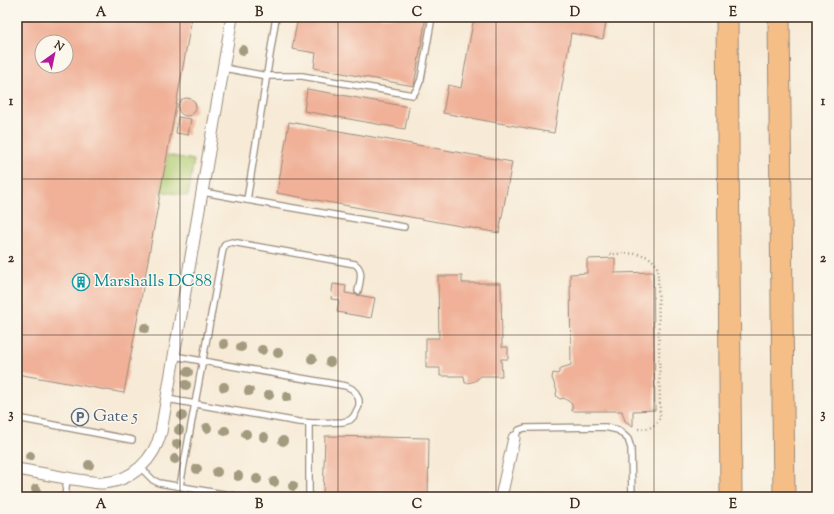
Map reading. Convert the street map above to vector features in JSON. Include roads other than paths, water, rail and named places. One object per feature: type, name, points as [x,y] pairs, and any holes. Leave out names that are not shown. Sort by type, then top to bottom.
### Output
[{"type":"highway","points":[[727,17],[731,497]]},
{"type":"highway","points":[[779,17],[784,497]]},
{"type":"highway","points":[[780,102],[794,17]]},
{"type":"street","points":[[17,469],[95,483],[108,482],[127,477],[140,467],[151,456],[157,444],[203,192],[232,17]]},
{"type":"street","points":[[501,497],[514,438]]},
{"type":"lane","points":[[247,200],[276,17]]},
{"type":"lane","points":[[224,68],[267,76],[302,76],[412,95],[418,89],[421,79],[432,17]]},
{"type":"lane","points":[[203,192],[404,227]]},
{"type":"lane","points":[[180,486],[223,249],[228,243],[232,242],[355,264],[359,267],[361,273],[358,291]]},
{"type":"lane","points":[[166,399],[309,423],[342,422],[352,419],[357,413],[359,406],[356,393],[346,386],[174,356]]},
{"type":"lane","points":[[17,418],[132,440]]},
{"type":"lane","points":[[308,497],[309,423]]},
{"type":"lane","points":[[514,438],[519,430],[525,428],[605,427],[618,430],[628,439],[631,448],[632,497]]},
{"type":"lane","points":[[140,467],[154,480],[241,497]]},
{"type":"lane","points":[[65,497],[67,478]]},
{"type":"place","name":"Marshalls DC88","points":[[81,282]]},
{"type":"place","name":"Gate 5","points":[[80,417]]}]
